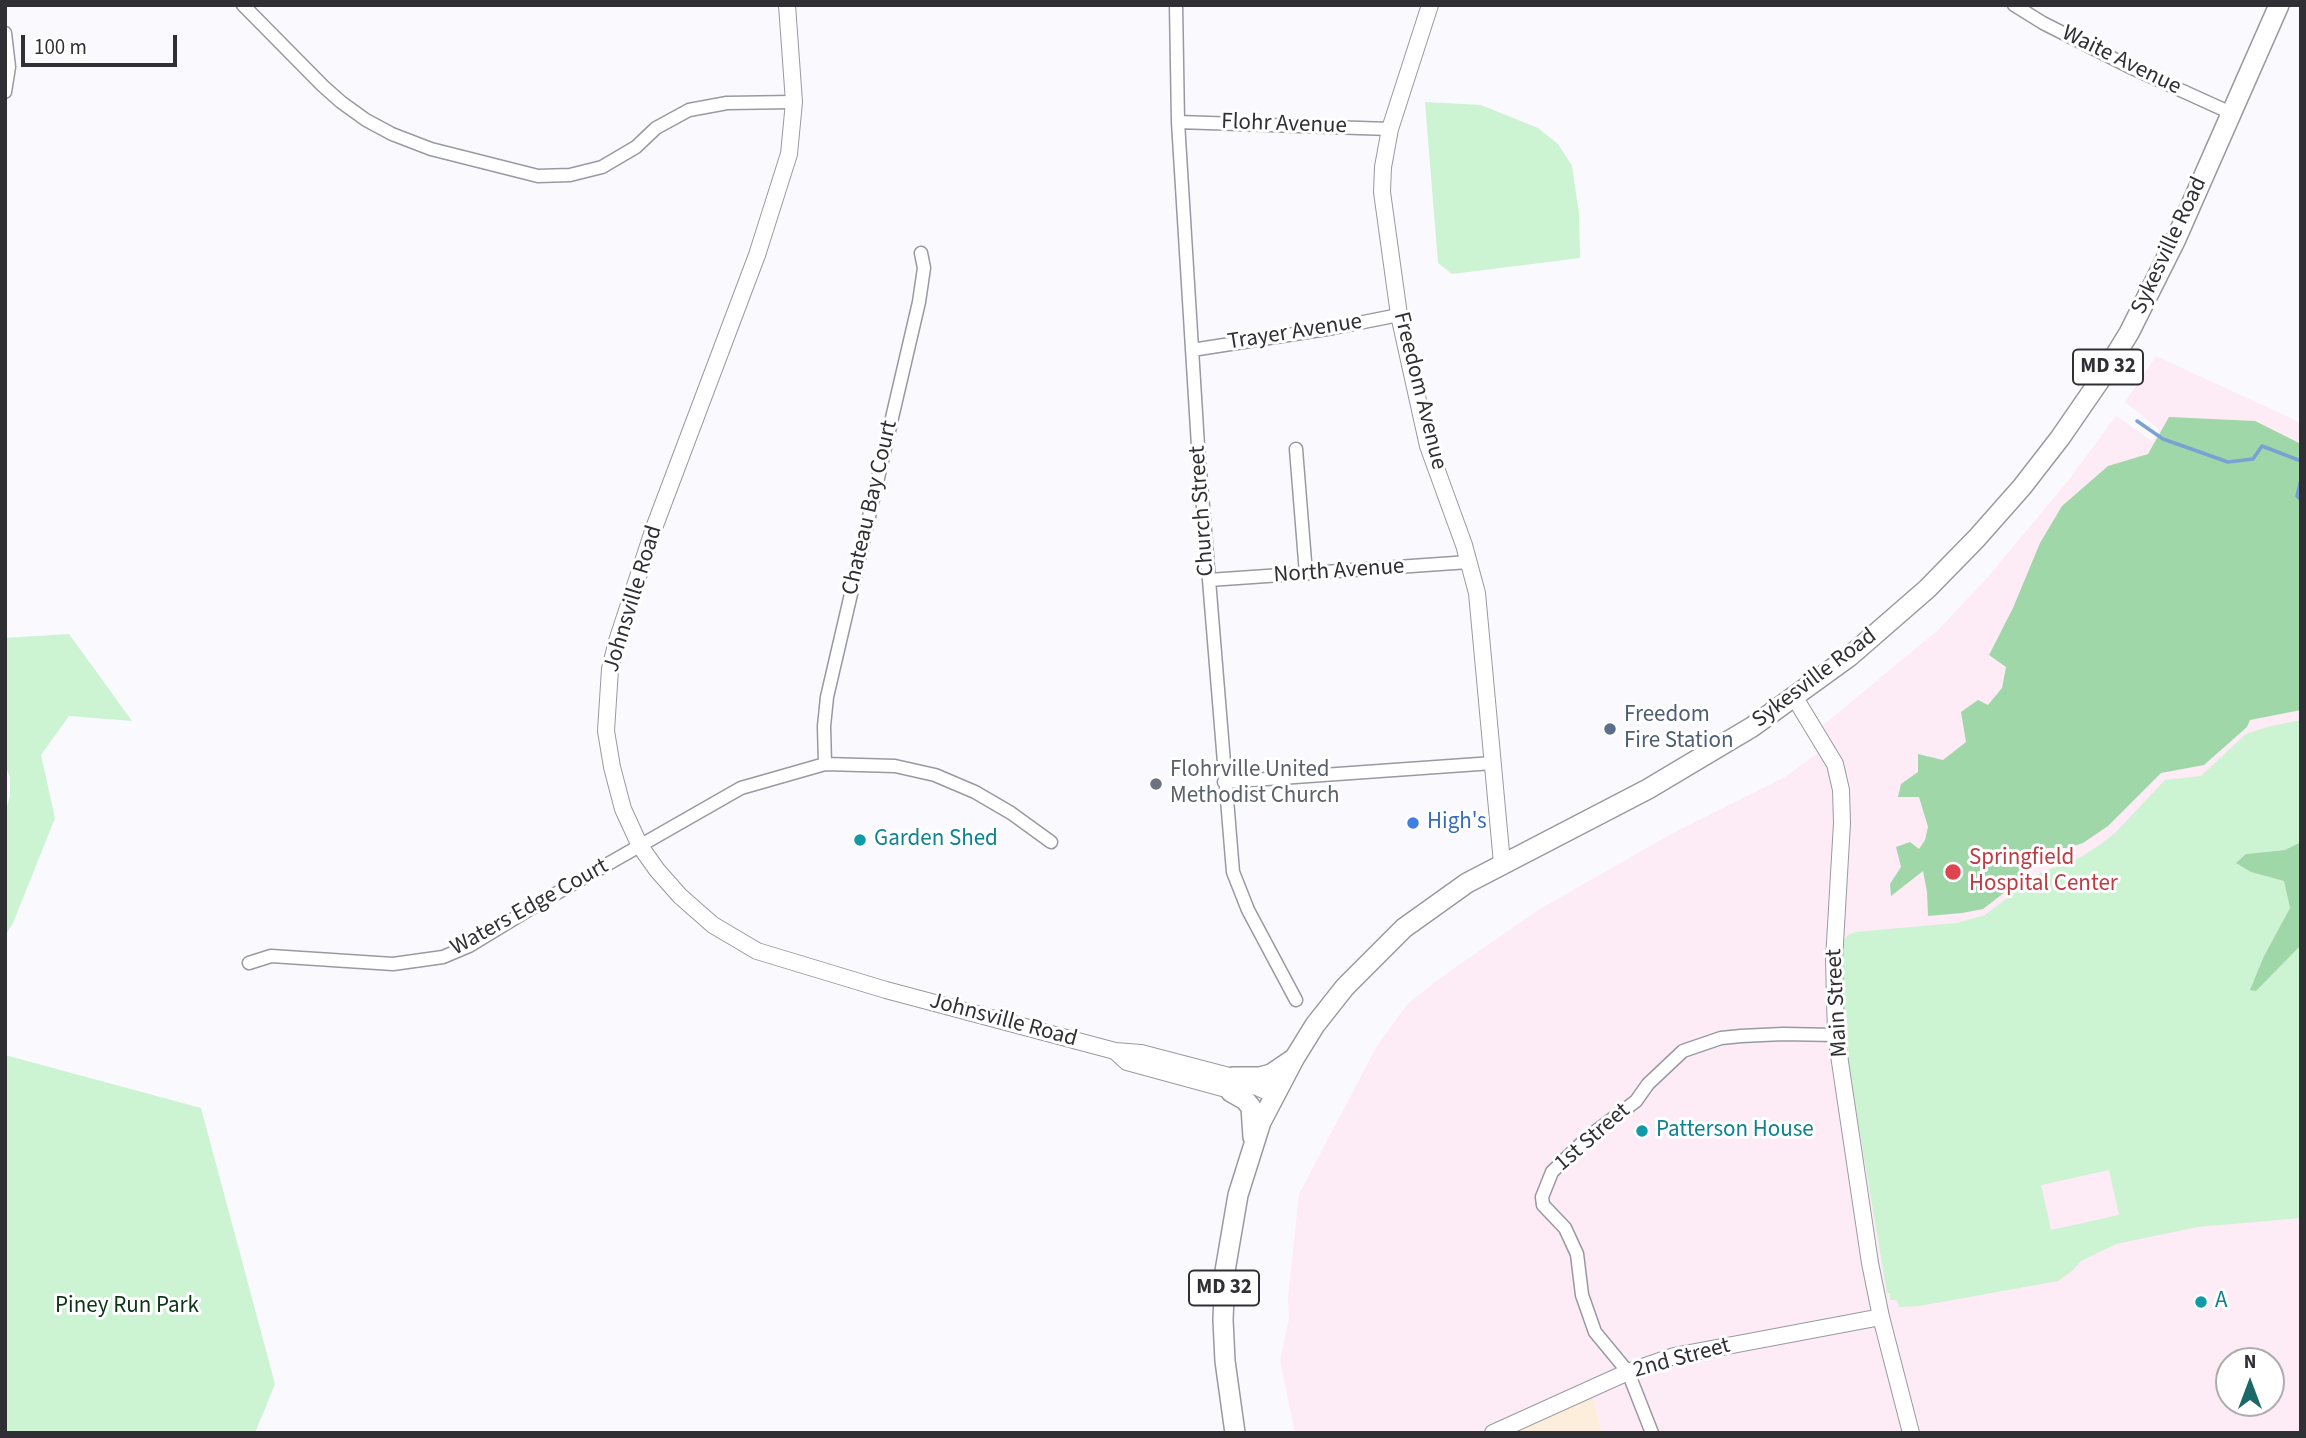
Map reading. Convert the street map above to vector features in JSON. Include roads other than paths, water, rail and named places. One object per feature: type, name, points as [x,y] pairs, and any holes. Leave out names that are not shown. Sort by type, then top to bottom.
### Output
[{"type":"main road","name":"Sykesville Road","points":[[1235,1433],[1225,1361],[1223,1320],[1225,1271],[1238,1195],[1252,1146],[1275,1095],[1294,1059],[1338,996],[1404,928],[1467,883],[1671,776],[1752,727],[1850,656],[1944,573],[2000,513],[2054,447],[2100,380],[2172,248],[2279,5]]},
{"type":"main road","points":[[1252,1146],[1251,1107],[1232,1084],[1271,1074],[1294,1059]]},
{"type":"street","points":[[243,5],[323,86],[366,120],[392,134],[431,149],[538,176],[570,175],[602,167],[636,147],[656,128],[689,110],[727,103],[794,102]]},
{"type":"street","name":"Johnsville Road","points":[[787,5],[794,102],[789,154],[778,191],[654,528],[610,670],[606,731],[623,809],[640,846],[657,870],[699,914],[731,937],[757,951],[886,990],[1115,1051],[1141,1053],[1232,1084],[1275,1095]]},
{"type":"street","name":"Church Street","points":[[1176,5],[1178,122],[1192,350],[1233,872],[1236,884],[1296,1000]]},
{"type":"street","name":"Freedom Avenue","points":[[1430,5],[1390,129],[1383,167],[1382,192],[1399,315],[1428,446],[1469,562],[1477,593],[1502,863]]},
{"type":"street","name":"Waite Avenue","points":[[2014,5],[2043,23],[2132,68],[2231,113]]},
{"type":"street","points":[[5,33],[9,67],[5,92]]},
{"type":"street","name":"Flohr Avenue","points":[[1178,122],[1390,129]]},
{"type":"street","name":"Chateau Bay Court","points":[[825,764],[824,726],[827,697],[919,302],[924,268],[921,253]]},
{"type":"street","name":"Trayer Avenue","points":[[1192,350],[1399,315]]},
{"type":"street","points":[[1296,449],[1306,575]]},
{"type":"street","name":"North Avenue","points":[[1209,580],[1469,562]]},
{"type":"street","name":"Main Street","points":[[1795,698],[1835,764],[1842,790],[1842,836],[1834,960],[1836,1035],[1867,1246],[1881,1317],[1911,1433]]},
{"type":"street","points":[[1224,782],[1493,763]]},
{"type":"street","name":"Waters Edge Court","points":[[249,963],[271,956],[393,964],[443,957],[469,946],[741,788],[825,764],[895,766],[935,775],[975,792],[1011,813],[1051,842]]},
{"type":"street","name":"1st Street","points":[[1629,1373],[1595,1332],[1582,1295],[1577,1254],[1564,1228],[1543,1205],[1542,1197],[1552,1172],[1587,1138],[1636,1101],[1648,1083],[1683,1051],[1721,1038],[1783,1034],[1836,1035]]},
{"type":"street","name":"2nd Street","points":[[1493,1433],[1674,1356],[1881,1317]]},
{"type":"street","points":[[1629,1373],[1652,1433]]},
{"type":"waterway","points":[[2137,421],[2163,439],[2228,462],[2253,459],[2262,446],[2301,461]]},
{"type":"waterway","points":[[2301,480],[2297,496],[2301,500]]},
{"type":"place","name":"Freedom Fire Station","points":[[1610,729]]},
{"type":"place","name":"Flohrville United Methodist Church","points":[[1156,784]]},
{"type":"place","name":"High's","points":[[1413,823]]},
{"type":"place","name":"Garden Shed","points":[[860,840]]},
{"type":"place","name":"Springfield Hospital Center","points":[[1953,872]]},
{"type":"place","name":"Patterson House","points":[[1642,1131]]},
{"type":"place","name":"A","points":[[2201,1302]]},
{"type":"park label","name":"Piney Run Park","points":[[127,1307]]}]
